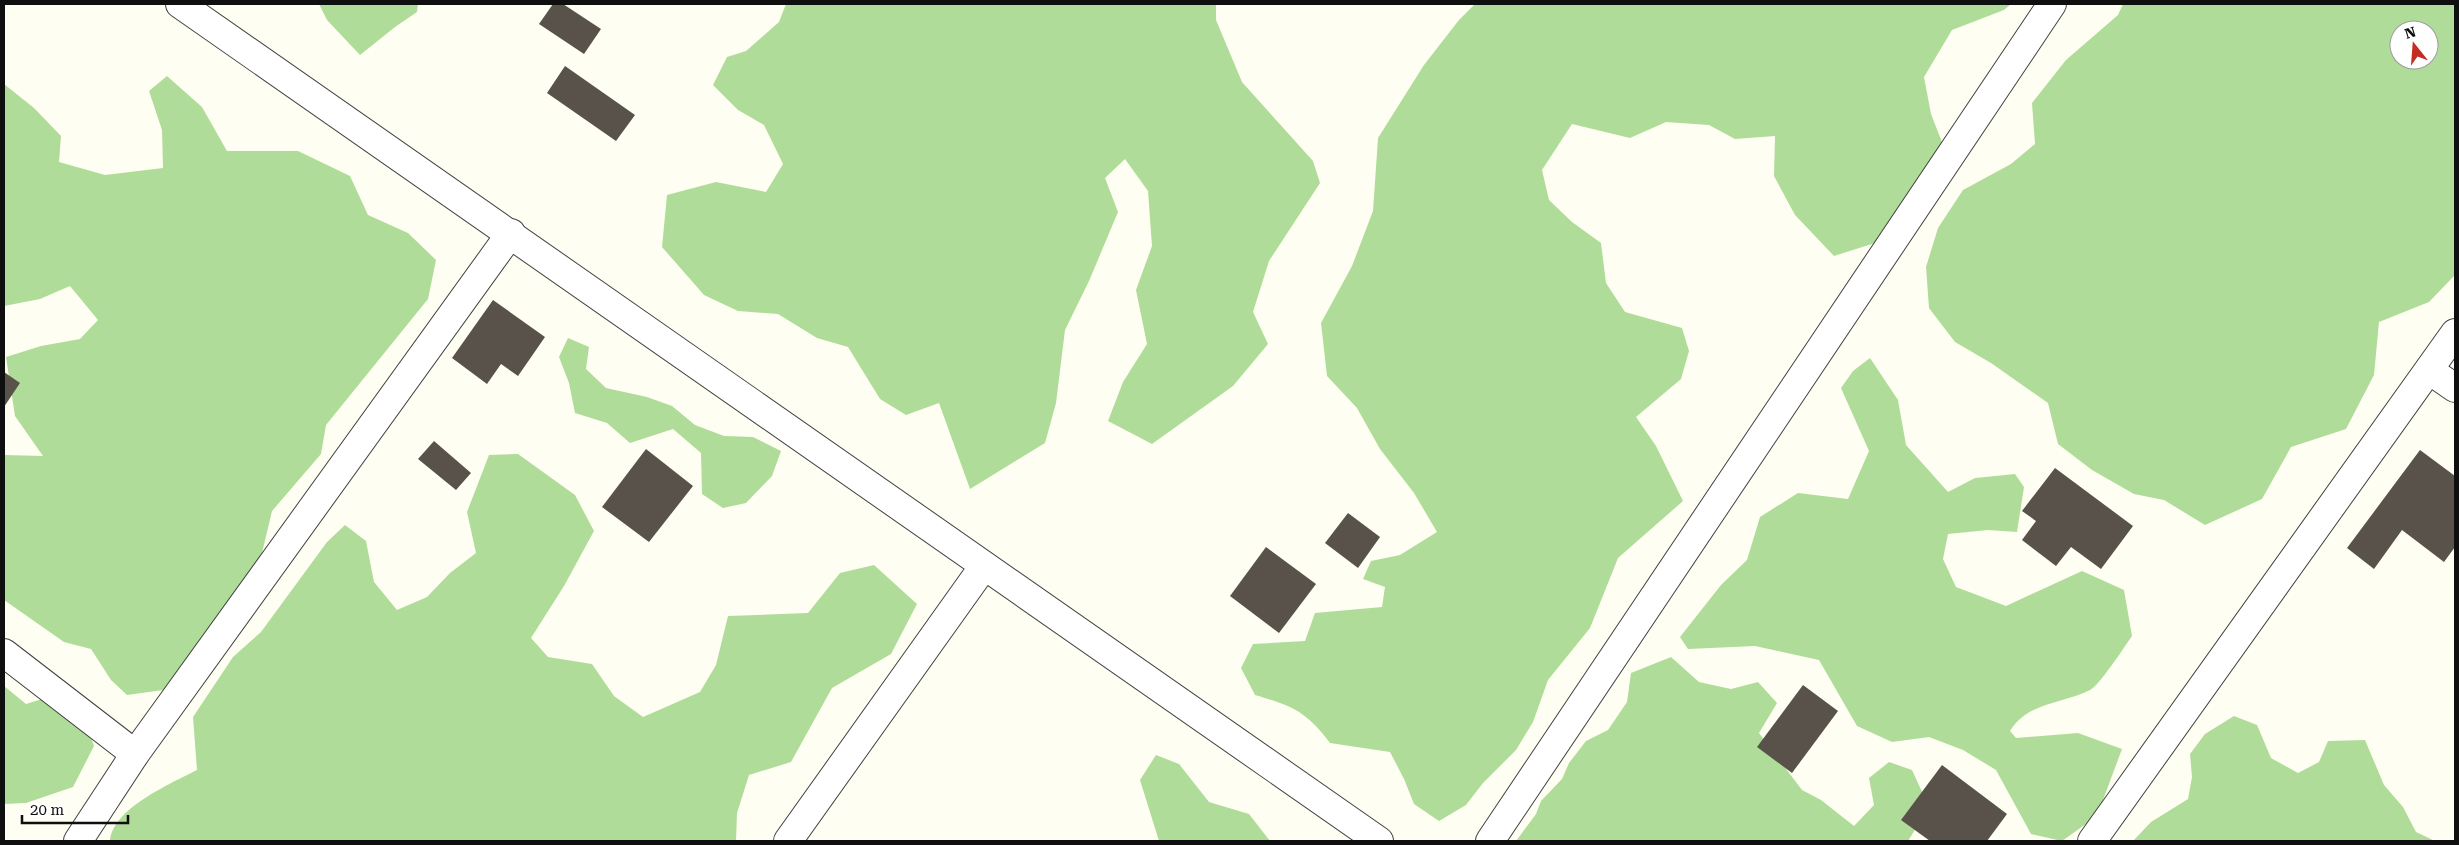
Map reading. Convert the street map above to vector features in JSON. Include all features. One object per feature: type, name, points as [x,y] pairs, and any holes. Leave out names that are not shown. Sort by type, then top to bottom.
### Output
[{"type":"street","points":[[180,4],[511,233],[1379,841]]},
{"type":"street","points":[[1490,841],[2052,4]]},
{"type":"street","points":[[78,841],[136,754],[511,233]]},
{"type":"street","points":[[2092,841],[2455,333]]},
{"type":"street","points":[[2429,370],[2455,388]]},
{"type":"street","points":[[788,841],[984,566]]},
{"type":"street","points":[[4,653],[136,754]]},
{"type":"green space","points":[[319,4],[418,4],[417,12],[360,55],[327,20]]},
{"type":"green space","points":[[786,4],[1216,4],[1216,20],[1242,82],[1313,161],[1320,183],[1269,261],[1253,312],[1268,344],[1233,386],[1152,444],[1108,421],[1123,382],[1147,344],[1136,290],[1152,246],[1148,191],[1125,159],[1105,178],[1118,212],[1089,281],[1065,330],[1056,403],[1045,443],[970,489],[939,403],[906,415],[880,399],[848,347],[817,338],[778,314],[738,311],[704,295],[662,247],[667,195],[716,182],[766,192],[783,164],[764,125],[738,110],[713,85],[727,57],[746,51],[779,22]]},
{"type":"green space","points":[[1475,4],[2011,4],[2004,10],[1952,30],[1924,77],[1931,114],[1949,160],[1875,243],[1834,256],[1795,215],[1774,176],[1775,136],[1735,139],[1709,125],[1666,122],[1630,138],[1572,124],[1542,170],[1549,200],[1572,222],[1601,243],[1606,283],[1625,312],[1682,328],[1689,351],[1681,379],[1636,417],[1656,446],[1683,501],[1618,558],[1590,628],[1548,680],[1533,722],[1516,750],[1483,783],[1466,805],[1439,821],[1414,804],[1390,752],[1330,743],[1313,724],[1297,711],[1255,695],[1241,668],[1253,644],[1305,641],[1315,613],[1382,607],[1385,587],[1363,579],[1371,561],[1400,555],[1437,532],[1414,493],[1380,449],[1357,408],[1327,376],[1321,323],[1352,266],[1373,211],[1378,138],[1424,65],[1459,20]]},
{"type":"green space","points":[[2123,4],[2455,4],[2455,275],[2429,302],[2379,322],[2374,375],[2346,429],[2291,447],[2262,499],[2205,525],[2164,500],[2134,494],[2092,470],[2058,444],[2048,403],[1991,363],[1955,342],[1929,308],[1926,267],[1938,228],[1963,190],[2011,164],[2035,144],[2032,103],[2066,60],[2118,15]]},
{"type":"green space","points":[[167,76],[202,107],[227,151],[298,151],[350,176],[368,215],[408,233],[436,260],[428,299],[326,425],[321,454],[272,511],[253,591],[185,687],[127,695],[111,680],[91,649],[64,642],[4,600],[4,455],[43,456],[15,416],[6,357],[41,346],[80,339],[98,320],[70,286],[40,299],[4,306],[4,84],[34,108],[61,136],[59,162],[105,175],[163,168],[162,130],[149,91]]},
{"type":"green space","points":[[568,338],[589,347],[586,369],[606,388],[647,397],[672,406],[695,425],[724,436],[753,437],[781,451],[772,476],[746,503],[723,508],[702,494],[701,453],[673,429],[630,443],[607,423],[575,413],[569,383],[559,357]]},
{"type":"green space","points":[[1870,358],[1898,400],[1906,445],[1948,492],[1975,478],[2015,474],[2024,487],[2017,532],[1988,530],[1948,534],[1943,559],[1956,587],[2006,606],[2082,571],[2124,590],[2132,636],[2112,665],[2090,690],[2026,714],[2017,721],[2010,731],[2016,738],[2078,733],[2122,749],[2097,816],[2062,841],[2031,834],[1996,770],[1963,750],[1929,737],[1892,742],[1857,726],[1819,660],[1755,646],[1688,649],[1680,637],[1721,585],[1747,560],[1760,517],[1798,493],[1848,499],[1869,451],[1841,388],[1853,371]]},
{"type":"green space","points":[[518,454],[575,495],[594,531],[564,586],[531,638],[548,657],[592,664],[614,696],[643,717],[700,692],[716,665],[728,616],[808,613],[840,573],[874,565],[917,604],[891,654],[832,688],[791,762],[749,775],[737,813],[736,841],[110,841],[113,829],[121,818],[144,798],[197,770],[193,717],[233,657],[261,632],[327,542],[345,525],[366,541],[374,582],[397,610],[427,597],[450,573],[476,553],[467,512],[489,455]]},
{"type":"green space","points":[[1671,657],[1699,682],[1731,689],[1758,682],[1777,703],[1759,733],[1802,790],[1821,800],[1854,826],[1874,805],[1869,778],[1889,762],[1912,770],[1929,807],[1908,841],[1516,841],[1536,814],[1541,801],[1562,779],[1569,763],[1586,741],[1608,730],[1627,702],[1631,673]]},
{"type":"green space","points":[[4,686],[26,704],[55,695],[82,711],[94,746],[73,787],[26,803],[4,804]]},
{"type":"green space","points":[[2234,716],[2257,725],[2271,758],[2298,773],[2319,762],[2328,741],[2365,740],[2384,785],[2403,807],[2416,832],[2435,841],[2133,841],[2151,822],[2188,799],[2192,777],[2190,754],[2205,734]]},
{"type":"green space","points":[[1156,755],[1179,764],[1209,802],[1249,814],[1270,841],[1159,841],[1140,780]]},
{"type":"building","points":[[553,4],[563,4],[601,29],[584,54],[539,24]]},
{"type":"building","points":[[565,66],[635,115],[616,141],[547,93]]},
{"type":"building","points":[[493,300],[545,337],[518,376],[501,364],[487,384],[452,358]]},
{"type":"building","points":[[4,372],[20,383],[4,407]]},
{"type":"building","points":[[434,441],[471,473],[456,490],[418,459]]},
{"type":"building","points":[[646,449],[693,486],[649,542],[602,507]]},
{"type":"building","points":[[2420,450],[2455,476],[2455,547],[2444,562],[2402,530],[2374,569],[2347,548]]},
{"type":"building","points":[[2055,468],[2133,526],[2101,569],[2071,547],[2056,566],[2022,540],[2036,521],[2022,511]]},
{"type":"building","points":[[1348,513],[1380,537],[1358,568],[1325,543]]},
{"type":"building","points":[[1266,547],[1316,584],[1279,633],[1230,596]]},
{"type":"building","points":[[1803,685],[1838,711],[1792,773],[1757,747]]},
{"type":"building","points":[[1942,765],[2007,814],[1987,841],[1930,841],[1901,820]]}]
